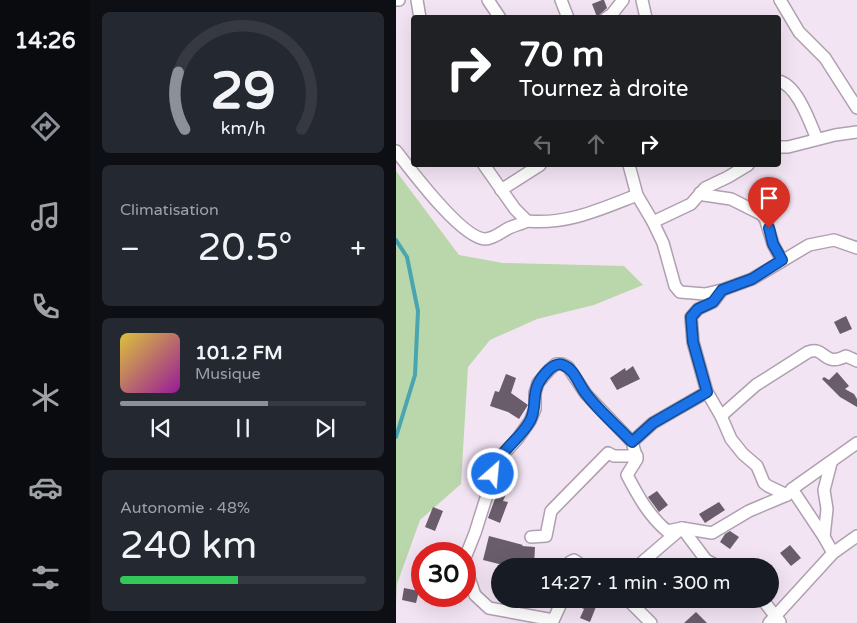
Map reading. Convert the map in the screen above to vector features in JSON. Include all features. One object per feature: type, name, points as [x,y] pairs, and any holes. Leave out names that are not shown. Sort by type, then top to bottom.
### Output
[{"type":"street","points":[[417,0],[420,15]]},
{"type":"street","points":[[488,0],[498,15]]},
{"type":"street","points":[[561,0],[567,15]]},
{"type":"street","points":[[610,15],[623,0]]},
{"type":"street","points":[[642,0],[645,15]]},
{"type":"street","points":[[780,9],[799,32],[825,58],[856,104]]},
{"type":"street","points":[[781,82],[790,86],[798,98],[817,139]]},
{"type":"street","points":[[781,147],[857,132]]},
{"type":"street","points":[[396,151],[445,210],[474,235],[484,239],[528,222],[552,222],[588,215],[638,195]]},
{"type":"street","points":[[485,167],[514,209],[528,222]]},
{"type":"street","points":[[501,190],[537,167]]},
{"type":"street","points":[[630,167],[638,195],[663,243],[677,289],[680,292],[705,294],[722,290],[752,279],[809,246],[834,240],[857,248]]},
{"type":"street","points":[[653,222],[691,204],[711,184],[745,167]]},
{"type":"street","points":[[700,193],[731,199],[761,214],[765,218],[773,244],[782,260]]},
{"type":"street","points":[[722,290],[713,302],[698,309],[691,317],[693,342],[707,392],[721,416],[731,439],[743,454],[757,466],[764,482],[773,490],[790,492],[824,536],[833,553]]},
{"type":"street","points":[[721,416],[756,385],[808,352],[817,351],[833,361],[838,361],[846,356],[857,360]]},
{"type":"street","points":[[471,542],[498,460],[518,438],[530,421],[535,409],[535,393],[538,383],[556,364],[568,367],[586,394],[632,442],[637,459],[627,475],[642,503],[656,522],[667,532],[682,528],[712,533],[749,511],[790,492],[857,443]]},
{"type":"street","points":[[632,442],[653,423],[707,392]]},
{"type":"street","points":[[531,537],[546,536],[551,512],[608,453],[614,456],[637,456]]},
{"type":"street","points":[[824,536],[827,514],[824,490],[831,463]]},
{"type":"street","points":[[647,558],[682,528]]},
{"type":"street","points":[[682,528],[704,558]]},
{"type":"street","points":[[767,608],[775,621],[833,553],[857,536]]},
{"type":"street","points":[[476,595],[490,608],[553,621],[559,608]]},
{"type":"street","points":[[636,608],[651,623]]},
{"type":"green space","points":[[396,171],[459,255],[503,263],[624,266],[643,285],[594,305],[537,319],[490,340],[468,367],[461,484],[420,520],[397,584],[396,605]]},
{"type":"building","points":[[604,0],[607,8],[599,15],[596,15],[592,4]]},
{"type":"building","points":[[846,316],[852,329],[840,334],[834,322]]},
{"type":"building","points":[[633,366],[640,379],[617,390],[610,378],[625,368],[626,371]]},
{"type":"building","points":[[837,372],[849,386],[845,389],[854,394],[857,399],[857,407],[840,397],[822,379],[824,377],[829,380]]},
{"type":"building","points":[[506,374],[516,378],[511,393],[528,405],[519,419],[508,412],[490,406],[495,391],[499,392]]},
{"type":"building","points":[[506,468],[516,473],[503,501],[508,502],[500,523],[488,518]]},
{"type":"building","points":[[657,491],[668,505],[659,512],[648,497]]},
{"type":"building","points":[[719,502],[725,510],[705,523],[699,514]]},
{"type":"building","points":[[433,507],[443,511],[435,531],[425,527]]},
{"type":"building","points":[[730,531],[739,537],[730,549],[720,542],[725,534]]},
{"type":"building","points":[[489,536],[522,546],[535,547],[534,558],[491,558],[491,562],[483,560]]},
{"type":"building","points":[[790,545],[801,558],[791,566],[780,553]]},
{"type":"building","points":[[404,588],[411,589],[411,602],[402,600]]},
{"type":"building","points":[[582,608],[595,608],[590,622],[580,618],[584,609]]},
{"type":"building","points":[[696,612],[707,623],[684,623]]},
{"type":"waterway","points":[[396,240],[407,257],[418,311],[415,375],[396,437]]},
{"type":"route","points":[[493,474],[498,460],[518,438],[530,421],[535,409],[535,393],[538,383],[556,364],[568,367],[586,394],[632,442],[653,423],[707,392],[706,382],[699,366],[693,342],[691,317],[698,309],[713,302],[722,290],[752,279],[782,260],[773,244],[769,228]]}]
